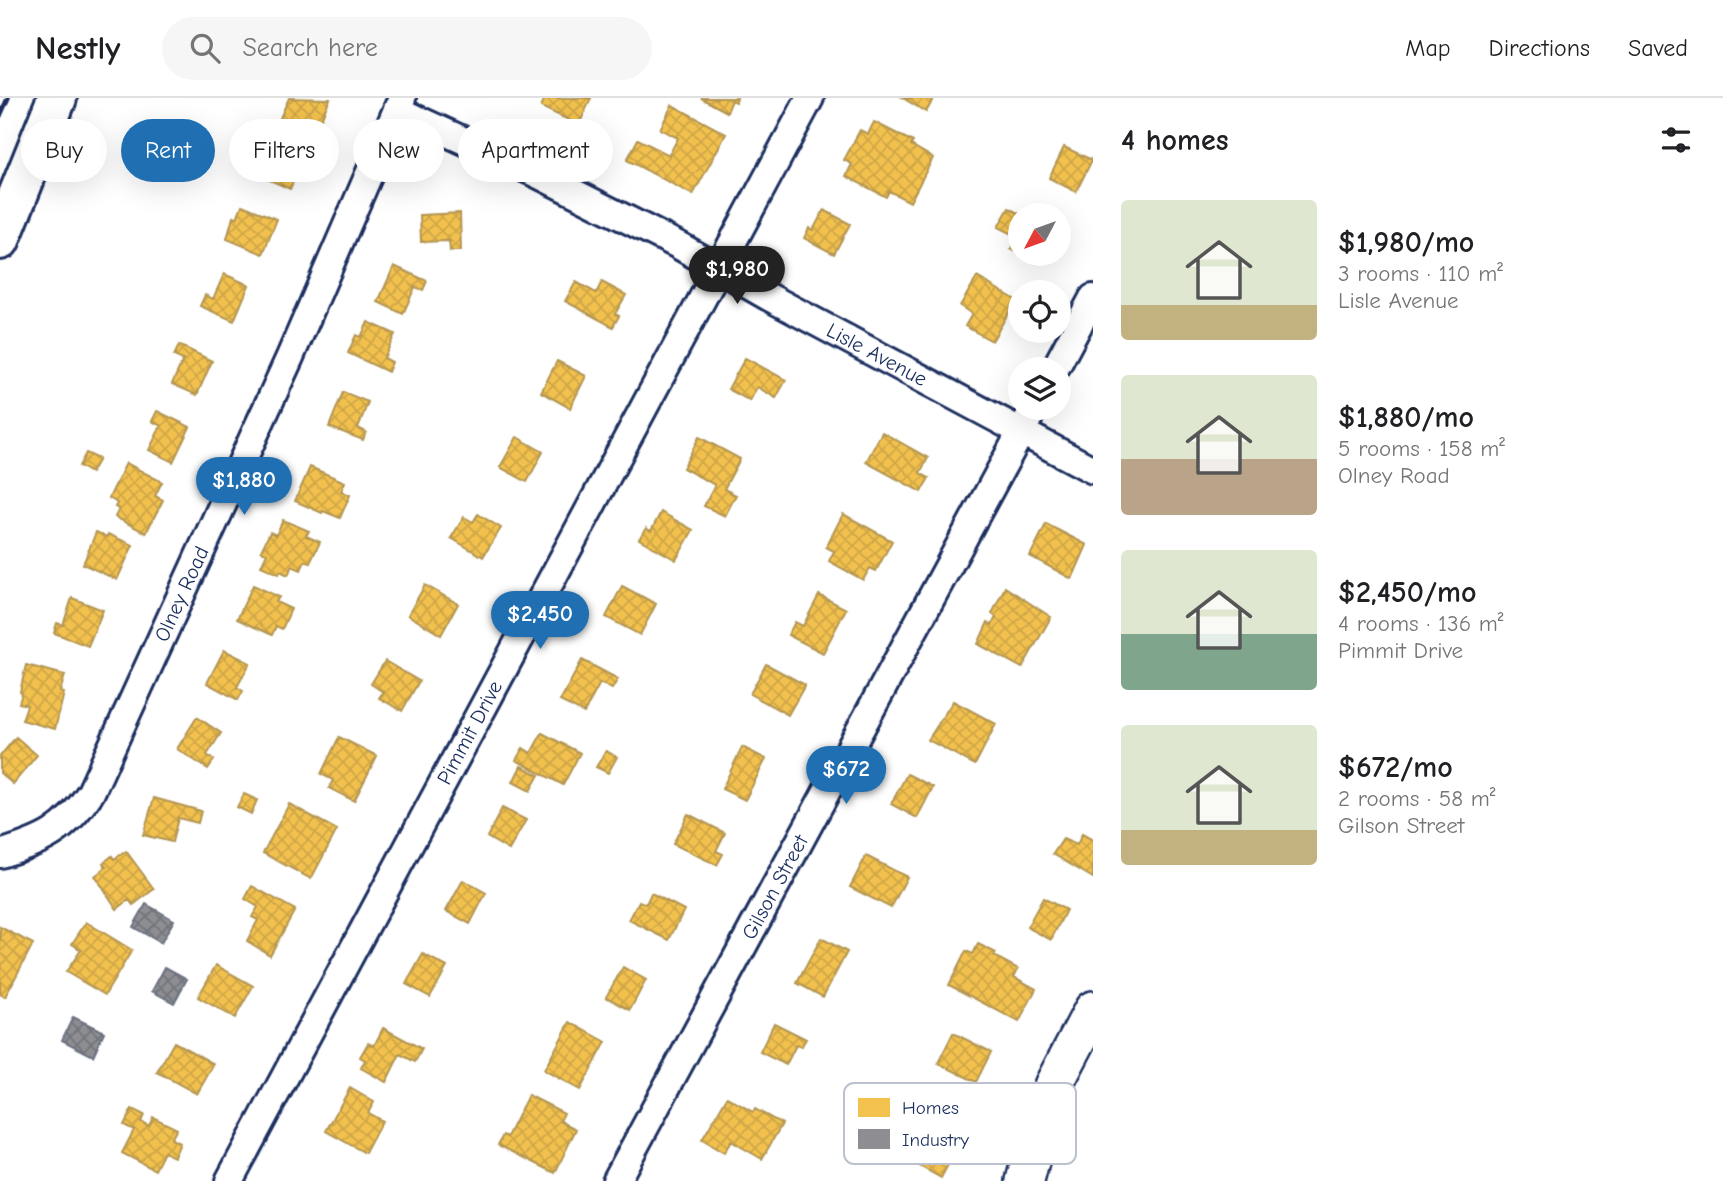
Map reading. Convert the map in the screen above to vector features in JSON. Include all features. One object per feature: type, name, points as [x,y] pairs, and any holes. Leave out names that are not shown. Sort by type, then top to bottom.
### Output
[{"type":"highway","points":[[0,240],[57,98]]},
{"type":"street","name":"Pimmit Drive","points":[[229,1181],[810,98]]},
{"type":"street","name":"Lisle Avenue","points":[[399,104],[719,268],[1093,470]]},
{"type":"street","name":"Olney Road","points":[[0,854],[37,843],[59,830],[77,813],[91,792],[290,357],[399,104]]},
{"type":"street","points":[[1061,357],[1093,298]]},
{"type":"street","name":"Gilson Street","points":[[616,1181],[1028,420]]},
{"type":"street","points":[[1055,1083],[1093,1010]]},
{"type":"street","points":[[1025,1181],[1029,1164]]},
{"type":"building: Homes","points":[[289,98],[330,99],[321,119],[280,118]]},
{"type":"building: Homes","points":[[545,98],[591,98],[582,119],[566,119],[541,107]]},
{"type":"building: Homes","points":[[701,98],[737,98],[736,102],[732,100],[727,112]]},
{"type":"building: Homes","points":[[903,98],[934,98],[926,112]]},
{"type":"building: Homes","points":[[672,105],[726,134],[693,195],[627,160],[638,139],[669,155],[678,138],[660,129]]},
{"type":"building: Homes","points":[[874,122],[913,142],[911,145],[933,158],[910,202],[889,191],[886,197],[846,176],[852,164],[844,160],[860,130],[868,134]]},
{"type":"building: Homes","points":[[1064,147],[1092,160],[1076,192],[1049,178]]},
{"type":"building: Homes","points":[[274,182],[293,182],[290,189]]},
{"type":"building: Homes","points":[[242,205],[277,219],[263,254],[227,239],[233,217],[237,218]]},
{"type":"building: Homes","points":[[824,210],[850,224],[834,254],[804,238],[809,228],[813,230]]},
{"type":"building: Homes","points":[[1008,210],[1008,232],[998,227]]},
{"type":"building: Homes","points":[[460,213],[461,251],[450,251],[449,241],[421,242],[420,215]]},
{"type":"building: Homes","points":[[394,266],[427,281],[423,290],[415,287],[403,314],[378,302]]},
{"type":"building: Homes","points":[[224,274],[249,285],[234,321],[200,306],[205,295],[213,299]]},
{"type":"building: Homes","points":[[977,277],[1008,295],[1008,314],[992,341],[965,326],[972,314],[960,306]]},
{"type":"building: Homes","points":[[576,282],[596,293],[602,282],[626,295],[615,314],[619,316],[613,327],[565,301]]},
{"type":"building: Homes","points":[[368,322],[395,334],[384,358],[392,362],[388,372],[348,353],[356,335],[361,337]]},
{"type":"building: Homes","points":[[179,345],[212,361],[197,395],[172,384],[183,360],[174,356]]},
{"type":"building: Homes","points":[[745,358],[786,380],[776,398],[757,387],[750,401],[728,389]]},
{"type":"building: Homes","points":[[557,361],[586,376],[570,408],[541,392]]},
{"type":"building: Homes","points":[[343,392],[368,402],[358,428],[366,432],[363,440],[329,427]]},
{"type":"building: Homes","points":[[157,411],[190,427],[173,462],[149,450],[161,426],[152,421]]},
{"type":"building: Homes","points":[[882,432],[928,458],[920,473],[929,478],[921,492],[866,462]]},
{"type":"building: Homes","points":[[517,437],[543,452],[527,482],[500,467]]},
{"type":"building: Homes","points":[[699,437],[740,459],[724,489],[736,495],[725,516],[704,506],[715,485],[683,468]]},
{"type":"building: Homes","points":[[86,453],[99,459],[91,473],[79,466]]},
{"type":"building: Homes","points":[[126,463],[162,482],[155,496],[163,500],[146,533],[115,517],[119,509],[115,507],[117,503],[109,498]]},
{"type":"building: Homes","points":[[310,467],[345,482],[341,491],[350,495],[340,518],[295,501]]},
{"type":"building: Homes","points":[[661,512],[693,530],[676,560],[639,539],[646,528],[651,531]]},
{"type":"building: Homes","points":[[478,514],[501,528],[483,557],[451,538],[464,517],[473,522]]},
{"type":"building: Homes","points":[[843,514],[892,541],[876,571],[870,568],[863,580],[829,561],[834,551],[826,547]]},
{"type":"building: Homes","points":[[283,520],[309,531],[306,536],[320,542],[310,563],[305,561],[301,570],[292,566],[288,575],[261,566],[267,553],[261,551],[270,532],[276,535]]},
{"type":"building: Homes","points":[[1046,524],[1087,545],[1072,579],[1030,556]]},
{"type":"building: Homes","points":[[96,532],[133,545],[117,580],[83,564]]},
{"type":"building: Homes","points":[[253,585],[279,597],[276,602],[291,609],[282,629],[276,626],[272,635],[237,619]]},
{"type":"building: Homes","points":[[425,585],[458,604],[441,635],[408,615]]},
{"type":"building: Homes","points":[[622,586],[656,604],[640,635],[606,617]]},
{"type":"building: Homes","points":[[1005,587],[1051,617],[1022,668],[978,644],[988,622],[992,625],[996,617],[992,614]]},
{"type":"building: Homes","points":[[819,595],[846,609],[823,653],[788,635],[795,622],[803,626]]},
{"type":"building: Homes","points":[[72,598],[103,610],[88,646],[54,633],[57,623],[63,625]]},
{"type":"building: Homes","points":[[224,650],[250,663],[237,687],[243,691],[238,700],[207,683]]},
{"type":"building: Homes","points":[[582,660],[618,679],[612,689],[600,683],[584,713],[560,701]]},
{"type":"building: Homes","points":[[385,661],[419,681],[402,711],[379,698],[383,692],[371,684]]},
{"type":"building: Homes","points":[[766,664],[805,685],[788,715],[750,694]]},
{"type":"building: Homes","points":[[26,665],[65,675],[60,692],[64,693],[55,729],[22,720],[27,705],[19,703]]},
{"type":"building: Homes","points":[[953,701],[996,724],[975,765],[928,740]]},
{"type":"building: Homes","points":[[197,717],[221,733],[207,755],[214,760],[208,769],[177,749]]},
{"type":"building: Homes","points":[[542,733],[580,753],[563,785],[516,760],[523,748],[531,753]]},
{"type":"building: Homes","points":[[16,737],[37,755],[13,784],[0,773],[0,756]]},
{"type":"building: Homes","points":[[339,737],[377,756],[354,801],[329,788],[333,780],[321,774]]},
{"type":"building: Homes","points":[[742,747],[766,759],[745,800],[722,789]]},
{"type":"building: Homes","points":[[606,751],[617,757],[608,773],[596,767]]},
{"type":"building: Homes","points":[[521,766],[539,775],[530,791],[513,782]]},
{"type":"building: Homes","points":[[907,774],[933,787],[917,818],[891,804]]},
{"type":"building: Homes","points":[[244,794],[257,800],[251,814],[237,807]]},
{"type":"building: Homes","points":[[154,798],[201,811],[198,823],[178,818],[172,842],[143,835]]},
{"type":"building: Homes","points":[[289,804],[337,830],[311,879],[263,853]]},
{"type":"building: Homes","points":[[502,808],[526,820],[509,850],[487,837]]},
{"type":"building: Homes","points":[[688,814],[725,833],[716,851],[723,854],[717,865],[673,844]]},
{"type":"building: Homes","points":[[1082,834],[1093,840],[1093,878],[1053,854],[1063,839],[1077,845]]},
{"type":"building: Homes","points":[[126,851],[154,889],[133,905],[129,900],[117,909],[95,876],[106,867],[103,863]]},
{"type":"building: Homes","points":[[866,856],[907,877],[891,908],[850,887]]},
{"type":"building: Homes","points":[[463,880],[486,893],[470,924],[446,911]]},
{"type":"building: Homes","points":[[252,886],[295,910],[270,955],[247,941],[258,920],[252,917],[258,907],[245,899]]},
{"type":"building: Homes","points":[[651,893],[684,910],[669,940],[629,920],[639,901],[646,904]]},
{"type":"building: Homes","points":[[1043,898],[1066,910],[1051,940],[1027,927]]},
{"type":"building: Homes","points":[[86,922],[132,950],[105,995],[66,972],[81,950],[72,944]]},
{"type":"building: Homes","points":[[0,927],[33,944],[5,997],[0,994]]},
{"type":"building: Homes","points":[[821,938],[847,952],[823,997],[797,983]]},
{"type":"building: Homes","points":[[978,944],[1018,969],[1014,977],[1036,989],[1019,1022],[949,985],[966,951],[973,954]]},
{"type":"building: Homes","points":[[423,954],[447,967],[430,997],[406,984]]},
{"type":"building: Homes","points":[[216,965],[253,986],[235,1018],[198,997]]},
{"type":"building: Homes","points":[[623,967],[646,980],[630,1010],[606,997]]},
{"type":"building: Homes","points":[[570,1022],[606,1042],[580,1090],[544,1070]]},
{"type":"building: Homes","points":[[774,1023],[806,1039],[801,1047],[796,1045],[786,1065],[760,1052]]},
{"type":"building: Homes","points":[[383,1028],[422,1049],[415,1062],[400,1054],[386,1082],[361,1068],[365,1060],[360,1057],[368,1043],[374,1046]]},
{"type":"building: Homes","points":[[953,1033],[991,1052],[976,1082],[938,1063]]},
{"type":"building: Homes","points":[[174,1042],[214,1064],[197,1094],[157,1072]]},
{"type":"building: Homes","points":[[350,1088],[374,1102],[368,1113],[382,1121],[365,1153],[326,1131]]},
{"type":"building: Homes","points":[[528,1095],[564,1113],[560,1121],[576,1129],[555,1173],[498,1145],[503,1135],[507,1137]]},
{"type":"building: Homes","points":[[727,1097],[782,1124],[762,1159],[731,1141],[724,1153],[702,1140]]},
{"type":"building: Homes","points":[[132,1109],[144,1115],[141,1122],[149,1126],[153,1117],[177,1129],[171,1139],[180,1143],[174,1157],[164,1152],[155,1170],[122,1153],[134,1130],[124,1125]]},
{"type":"building: Homes","points":[[916,1164],[948,1164],[941,1178]]},
{"type":"building: Industry","points":[[146,904],[174,920],[161,943],[133,927]]},
{"type":"building: Industry","points":[[165,967],[187,979],[174,1003],[152,991]]},
{"type":"building: Industry","points":[[73,1017],[104,1032],[93,1056],[62,1040]]},
{"type":"railway","points":[[0,116],[8,98]]}]
